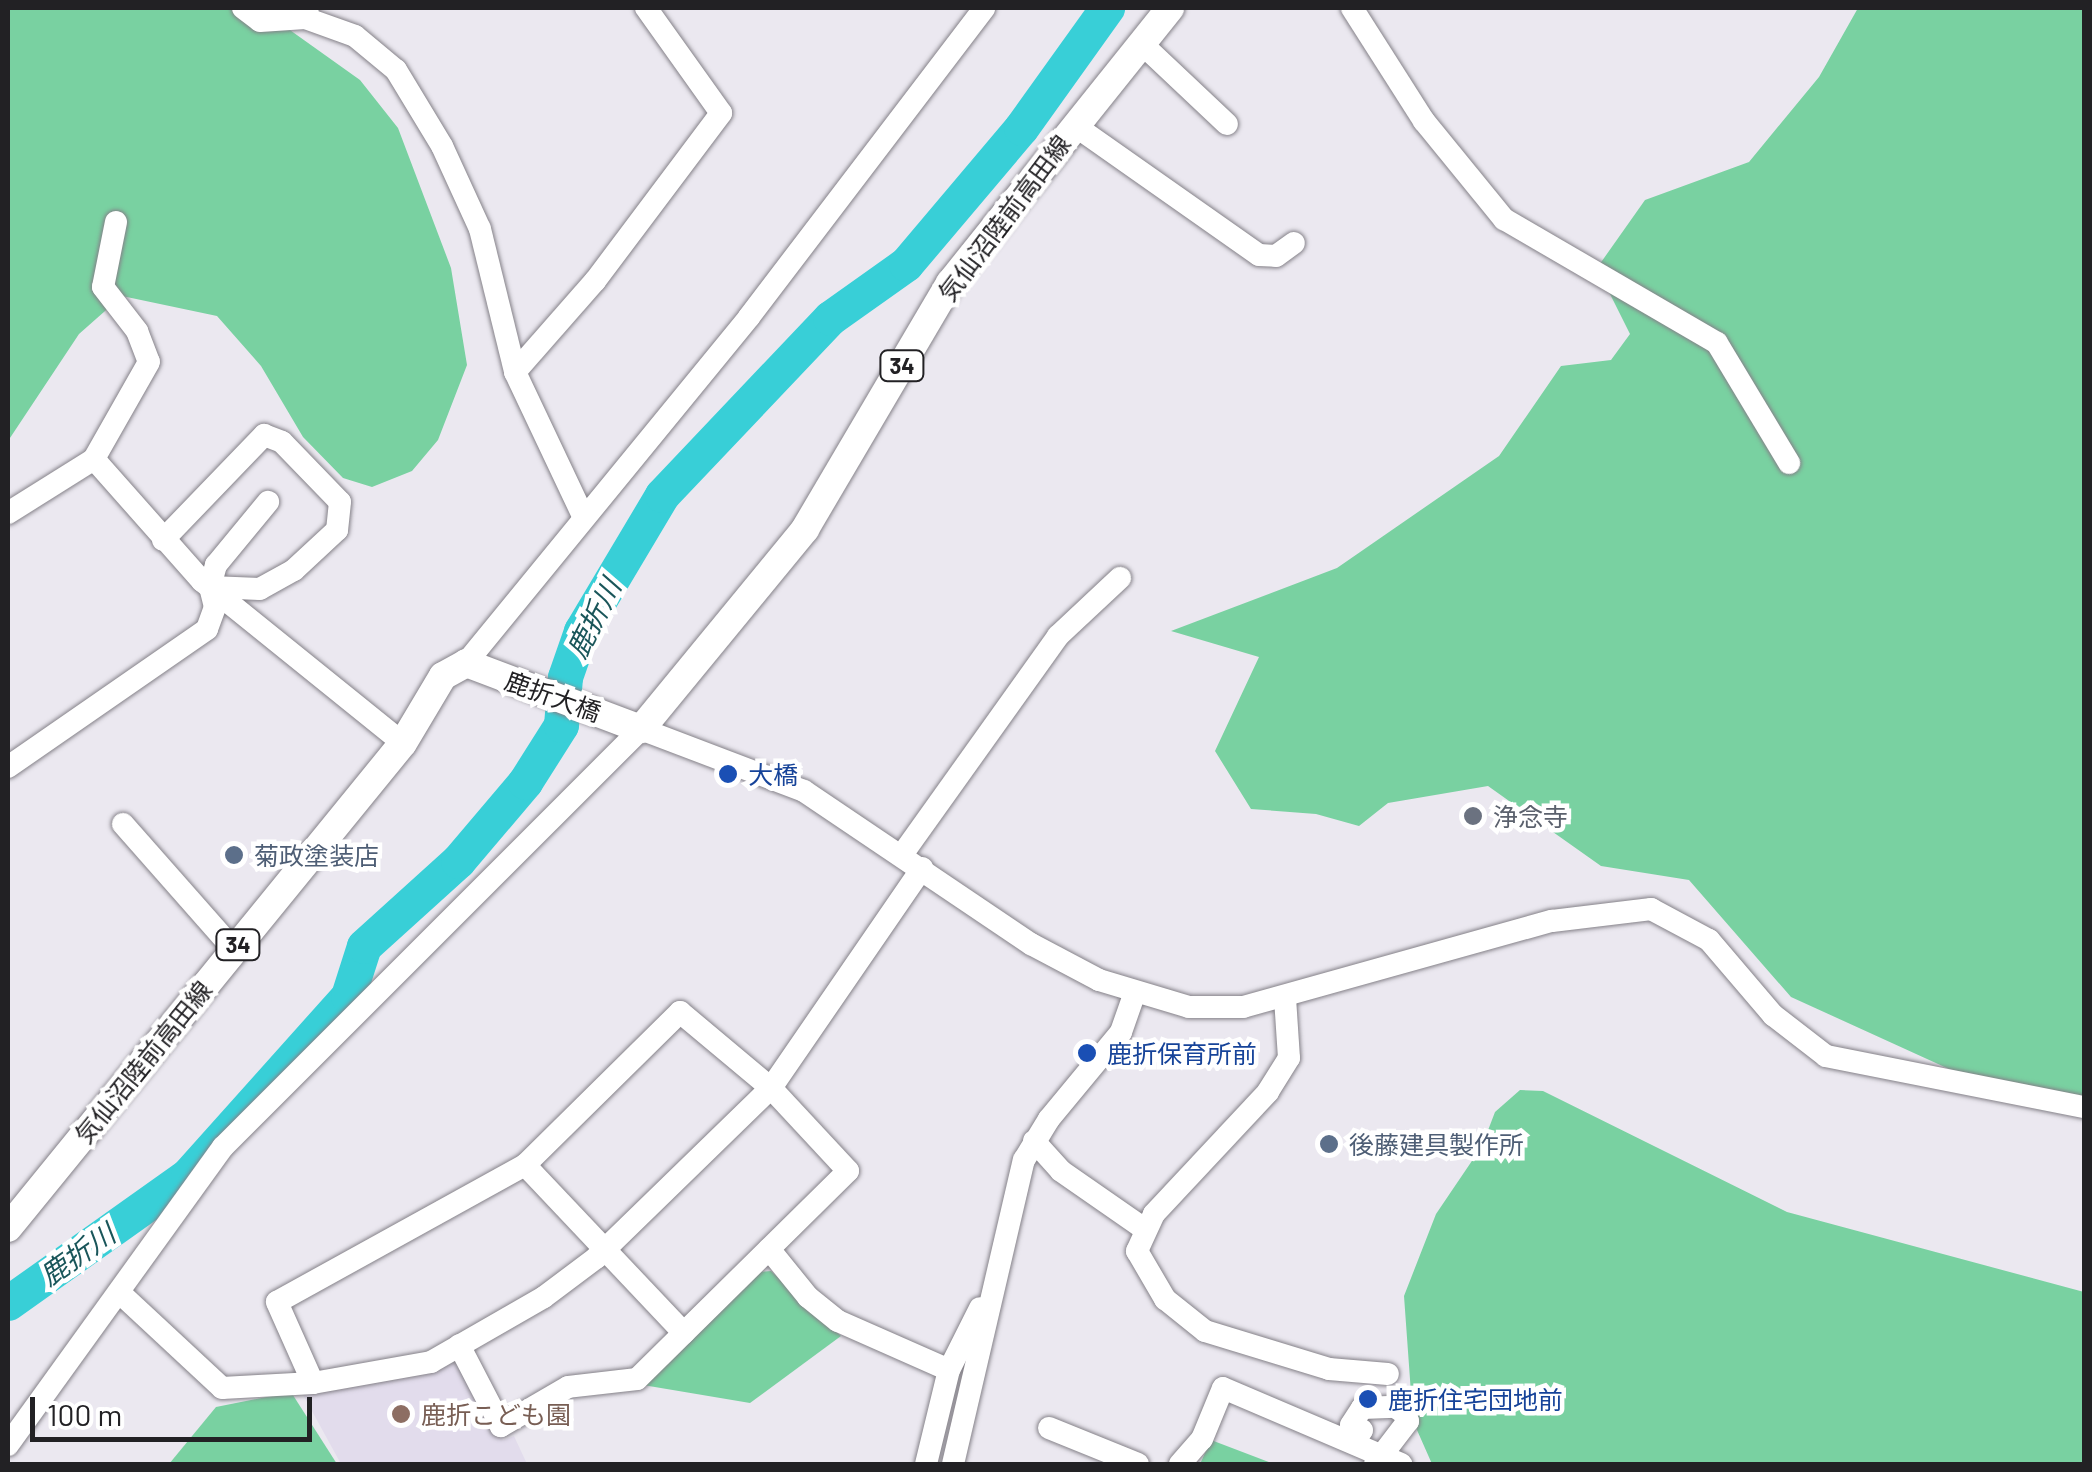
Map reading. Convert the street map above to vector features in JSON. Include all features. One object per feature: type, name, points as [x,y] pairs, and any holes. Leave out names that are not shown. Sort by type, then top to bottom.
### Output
[{"type":"main road","name":"気仙沼陸前高田線","points":[[641,729],[805,528],[950,283],[1170,8]]},
{"type":"main road","name":"気仙沼陸前高田線","points":[[8,1228],[403,743],[443,676],[466,664]]},
{"type":"main road","name":"鹿折大橋","points":[[466,664],[641,729]]},
{"type":"street","points":[[243,8],[260,21],[306,13],[356,36],[396,70],[442,146],[480,228],[515,372],[582,516]]},
{"type":"street","points":[[515,372],[595,281],[721,114],[646,8]]},
{"type":"street","points":[[466,664],[582,516],[749,317],[984,8]]},
{"type":"street","points":[[1352,8],[1424,121],[1504,220],[1716,342],[1789,463]]},
{"type":"street","points":[[1141,43],[1227,124]]},
{"type":"street","points":[[1074,125],[1260,255],[1276,256],[1294,243]]},
{"type":"street","points":[[8,513],[94,460],[149,362],[137,331],[103,287],[116,222]]},
{"type":"street","points":[[163,540],[264,435],[282,442],[340,502],[337,530],[294,570],[260,589],[210,587]]},
{"type":"street","points":[[94,460],[163,540],[210,587],[403,743]]},
{"type":"street","points":[[8,766],[207,629],[215,607],[210,587],[216,564],[268,502]]},
{"type":"street","points":[[121,1294],[222,1388],[313,1383],[431,1362],[544,1297],[606,1249],[771,1088],[1058,636],[1120,578]]},
{"type":"street","points":[[8,1445],[121,1294],[223,1147],[641,729],[804,791],[913,860],[1015,935],[1135,992],[1189,1008],[1243,1007],[1552,921],[1651,909],[1709,940],[1773,1015],[1826,1056],[2084,1107]]},
{"type":"street","points":[[123,824],[234,950]]},
{"type":"street","points":[[953,1464],[987,1298],[1034,1141],[1121,1032],[1135,992]]},
{"type":"street","points":[[1284,998],[1289,1058],[1268,1092],[1154,1214],[1137,1250],[1165,1299],[1205,1332],[1330,1369],[1388,1374]]},
{"type":"street","points":[[313,1383],[277,1302],[526,1165],[680,1012],[771,1088],[848,1171],[637,1378],[568,1387],[501,1426],[460,1345]]},
{"type":"street","points":[[1034,1141],[1061,1171],[1146,1230]]},
{"type":"street","points":[[526,1165],[684,1332]]},
{"type":"street","points":[[769,1249],[808,1298],[838,1321],[949,1370]]},
{"type":"street","points":[[926,1464],[949,1370],[968,1323],[987,1298]]},
{"type":"street","points":[[1180,1464],[1202,1439],[1222,1388],[1358,1436],[1387,1457],[1408,1421],[1395,1407],[1362,1408],[1351,1425],[1358,1436]]},
{"type":"street","points":[[1049,1428],[1138,1464]]},
{"type":"shaded area","name":"鹿折こども園","points":[[461,1360],[503,1440],[514,1436],[527,1464],[341,1464],[301,1391]]},
{"type":"green space","points":[[8,8],[259,8],[360,80],[398,128],[451,268],[467,365],[438,440],[412,471],[372,487],[343,478],[303,437],[261,366],[217,316],[122,296],[79,334],[8,441]]},
{"type":"green space","points":[[1858,8],[2084,8],[2084,1117],[2037,1109],[1791,997],[1689,880],[1601,866],[1488,786],[1388,803],[1359,826],[1316,814],[1251,809],[1215,751],[1259,657],[1171,631],[1337,568],[1499,456],[1561,366],[1611,360],[1630,334],[1597,268],[1645,200],[1749,162],[1819,77]]},
{"type":"green space","points":[[1520,1090],[1543,1091],[1787,1212],[2084,1292],[2084,1464],[1432,1464],[1413,1421],[1404,1296],[1436,1214],[1482,1146],[1495,1112]]},
{"type":"green space","points":[[771,1271],[841,1336],[750,1403],[643,1385],[758,1272]]},
{"type":"green space","points":[[291,1392],[337,1464],[169,1464],[216,1407]]},
{"type":"green space","points":[[1211,1440],[1274,1464],[1200,1464]]},
{"type":"waterway","name":"鹿折川","points":[[8,1303],[188,1175],[348,996],[364,946],[458,861],[525,782],[561,725],[565,677],[581,631],[662,495],[830,318],[906,264],[1021,128],[1107,8]]},
{"type":"place","name":"大橋","points":[[728,774]]},
{"type":"place","name":"浄念寺","points":[[1473,816]]},
{"type":"place","name":"菊政塗装店","points":[[234,855]]},
{"type":"place","name":"鹿折保育所前","points":[[1087,1053]]},
{"type":"place","name":"後藤建具製作所","points":[[1329,1144]]},
{"type":"place","name":"鹿折住宅団地前","points":[[1368,1399]]},
{"type":"place","name":"鹿折こども園","points":[[401,1414]]}]
